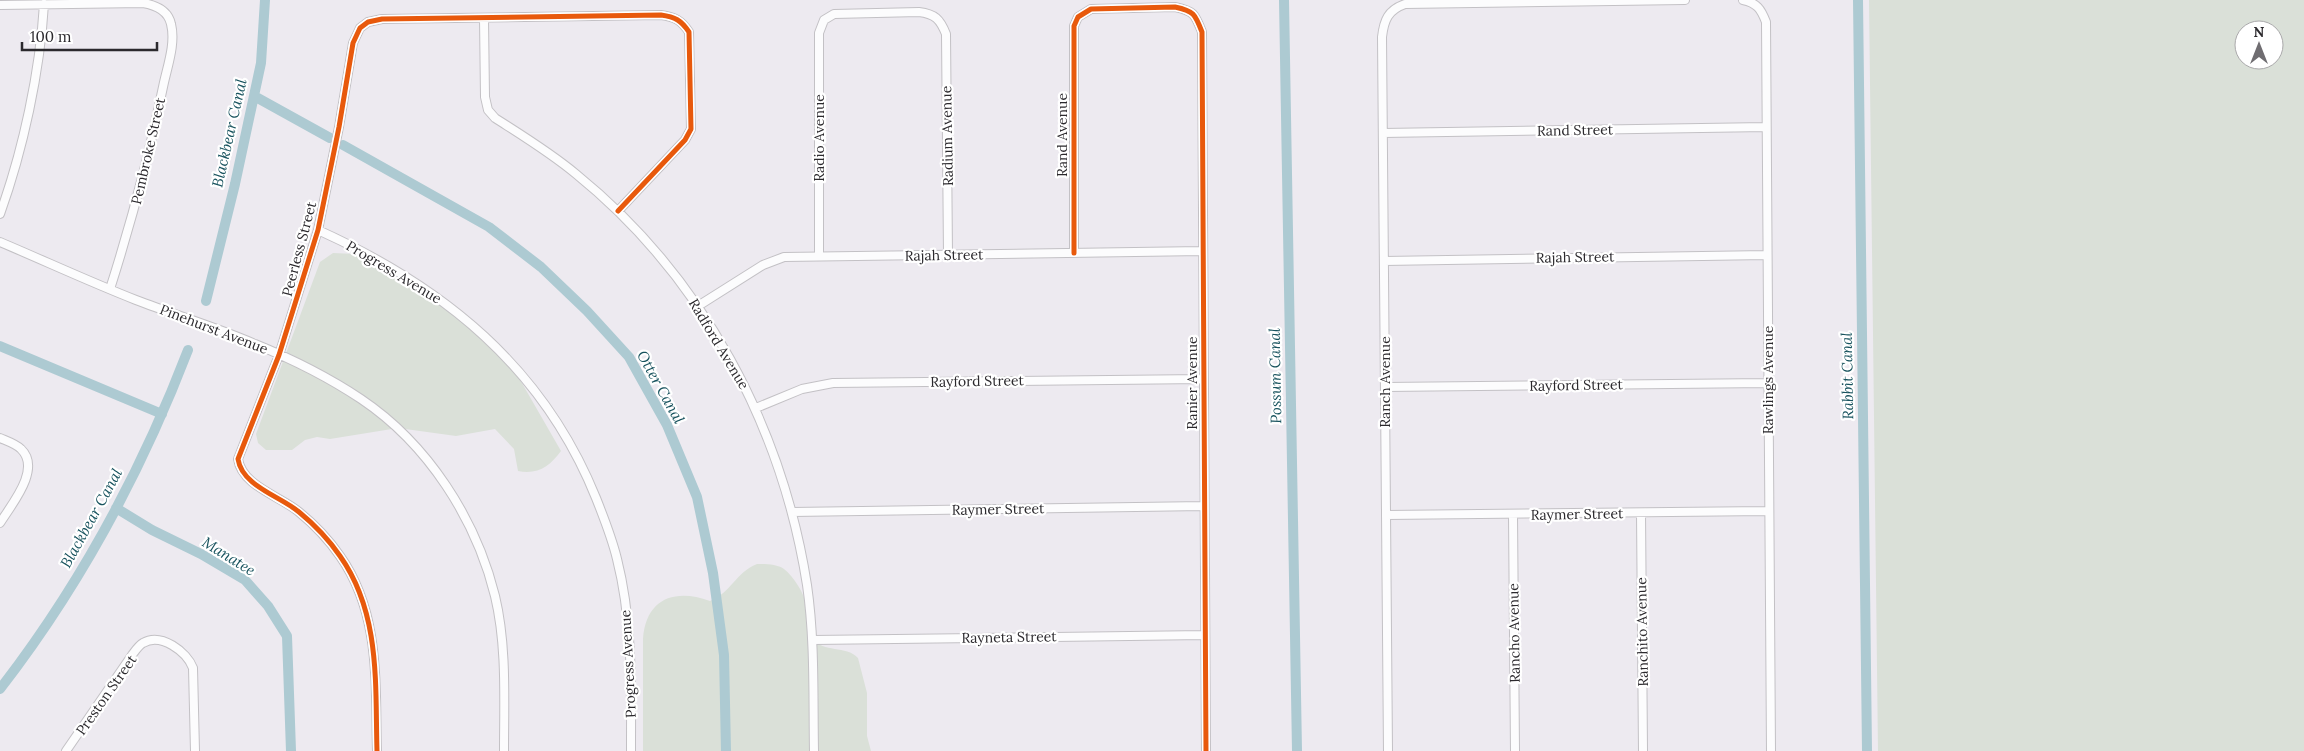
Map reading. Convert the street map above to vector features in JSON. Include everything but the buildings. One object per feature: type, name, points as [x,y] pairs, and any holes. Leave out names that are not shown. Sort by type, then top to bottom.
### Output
[{"type":"street","name":"Ranch Avenue","points":[[1388,751],[1382,37],[1387,14],[1405,4],[1685,0]]},
{"type":"street","name":"Rawlings Avenue","points":[[1743,0],[1753,2],[1761,9],[1766,22],[1771,751]]},
{"type":"street","name":"Pembroke Street","points":[[44,4],[142,3],[155,6],[166,12],[171,22],[171,48],[135,208],[110,289]]},
{"type":"street","points":[[0,5],[44,4],[42,35],[31,98],[0,214]]},
{"type":"street","name":"Ranier Avenue","points":[[1078,17],[1091,9],[1175,7],[1188,10],[1196,16],[1202,32],[1206,751]]},
{"type":"street","name":"Radium Avenue","points":[[824,20],[834,14],[854,12],[919,12],[930,13],[940,19],[946,34],[948,254]]},
{"type":"street","points":[[484,19],[661,15],[674,16],[689,32],[691,129],[685,140],[618,211]]},
{"type":"street","name":"Rand Avenue","points":[[1074,253],[1073,36],[1074,26],[1078,17]]},
{"type":"street","name":"Peerless Street","points":[[376,751],[374,645],[366,610],[347,567],[324,535],[281,499],[255,485],[240,470],[238,459],[279,355],[318,230],[340,127],[353,43],[360,28],[368,22],[382,19],[484,19]]},
{"type":"street","name":"Radford Avenue","points":[[484,19],[484,97],[488,110],[496,118],[576,174],[618,211],[662,259],[698,306],[732,360],[756,408],[778,466],[792,512],[807,586],[813,640],[814,751]]},
{"type":"street","name":"Radio Avenue","points":[[819,256],[818,50],[819,33],[824,20]]},
{"type":"street","name":"Rand Street","points":[[1384,133],[1766,128]]},
{"type":"street","name":"Progress Avenue","points":[[318,230],[340,240],[420,285],[474,325],[500,350],[553,414],[592,488],[608,527],[618,560],[630,649],[631,751]]},
{"type":"street","name":"Pinehurst Avenue","points":[[0,242],[110,289],[279,355],[361,399],[387,420],[442,479],[465,517],[486,567],[498,611],[503,674],[504,751]]},
{"type":"street","name":"Rajah Street","points":[[698,306],[763,264],[784,257],[1203,251]]},
{"type":"street","name":"Rajah Street","points":[[1384,261],[1767,255]]},
{"type":"street","name":"Rayford Street","points":[[756,408],[802,389],[833,383],[1203,379]]},
{"type":"street","name":"Rayford Street","points":[[1385,387],[1768,383]]},
{"type":"street","points":[[0,438],[21,448],[27,458],[29,468],[26,479],[0,523]]},
{"type":"street","name":"Raymer Street","points":[[792,512],[1204,506]]},
{"type":"street","name":"Raymer Street","points":[[1386,515],[1768,511]]},
{"type":"street","name":"Ranchito Avenue","points":[[1640,512],[1643,751]]},
{"type":"street","name":"Rancho Avenue","points":[[1513,515],[1515,751]]},
{"type":"street","name":"Rayneta Street","points":[[813,640],[1205,635]]},
{"type":"street","name":"Preston Street","points":[[66,751],[132,655],[144,642],[163,642],[176,647],[190,658],[193,668],[195,751]]},
{"type":"shaded area","points":[[1869,0],[2304,0],[2304,751],[1878,751]]},
{"type":"shaded area","points":[[333,253],[355,254],[372,258],[400,268],[420,281],[515,371],[561,451],[557,456],[543,468],[532,472],[518,471],[514,449],[495,429],[456,436],[398,428],[330,439],[317,437],[305,440],[292,450],[266,450],[258,443],[256,434],[320,262]]},
{"type":"shaded area","points":[[757,564],[781,567],[795,581],[805,601],[810,635],[817,643],[828,648],[853,654],[858,658],[867,693],[867,736],[871,751],[643,751],[643,639],[645,625],[650,614],[664,600],[674,597],[697,597],[710,601],[724,593],[743,572]]},
{"type":"waterway","name":"Blackbear Canal","points":[[206,301],[235,184],[261,63],[265,0]]},
{"type":"waterway","name":"Possum Canal","points":[[1284,0],[1297,751]]},
{"type":"waterway","name":"Rabbit Canal","points":[[1858,0],[1867,751]]},
{"type":"waterway","name":"Otter Canal","points":[[254,96],[330,138]]},
{"type":"waterway","name":"Otter Canal","points":[[343,145],[489,227],[541,267],[587,311],[629,357],[667,425],[697,497],[713,573],[724,655],[726,751]]},
{"type":"waterway","points":[[0,346],[162,414]]},
{"type":"waterway","name":"Blackbear Canal","points":[[0,689],[56,610],[106,526],[150,439],[188,350]]},
{"type":"waterway","name":"Manatee","points":[[116,508],[152,530],[201,554],[245,580],[268,606],[287,636],[291,751]]},
{"type":"cycle path","points":[[1074,253],[1074,26],[1078,17],[1091,9],[1175,7],[1186,10],[1193,14],[1202,32],[1206,751]]},
{"type":"cycle path","points":[[377,751],[373,650],[363,602],[353,578],[336,550],[316,527],[291,506],[254,483],[241,468],[238,459],[279,355],[318,230],[339,127],[353,43],[360,28],[368,22],[382,19],[661,15],[674,18],[680,22],[689,32],[691,129],[685,140],[618,211]]}]
